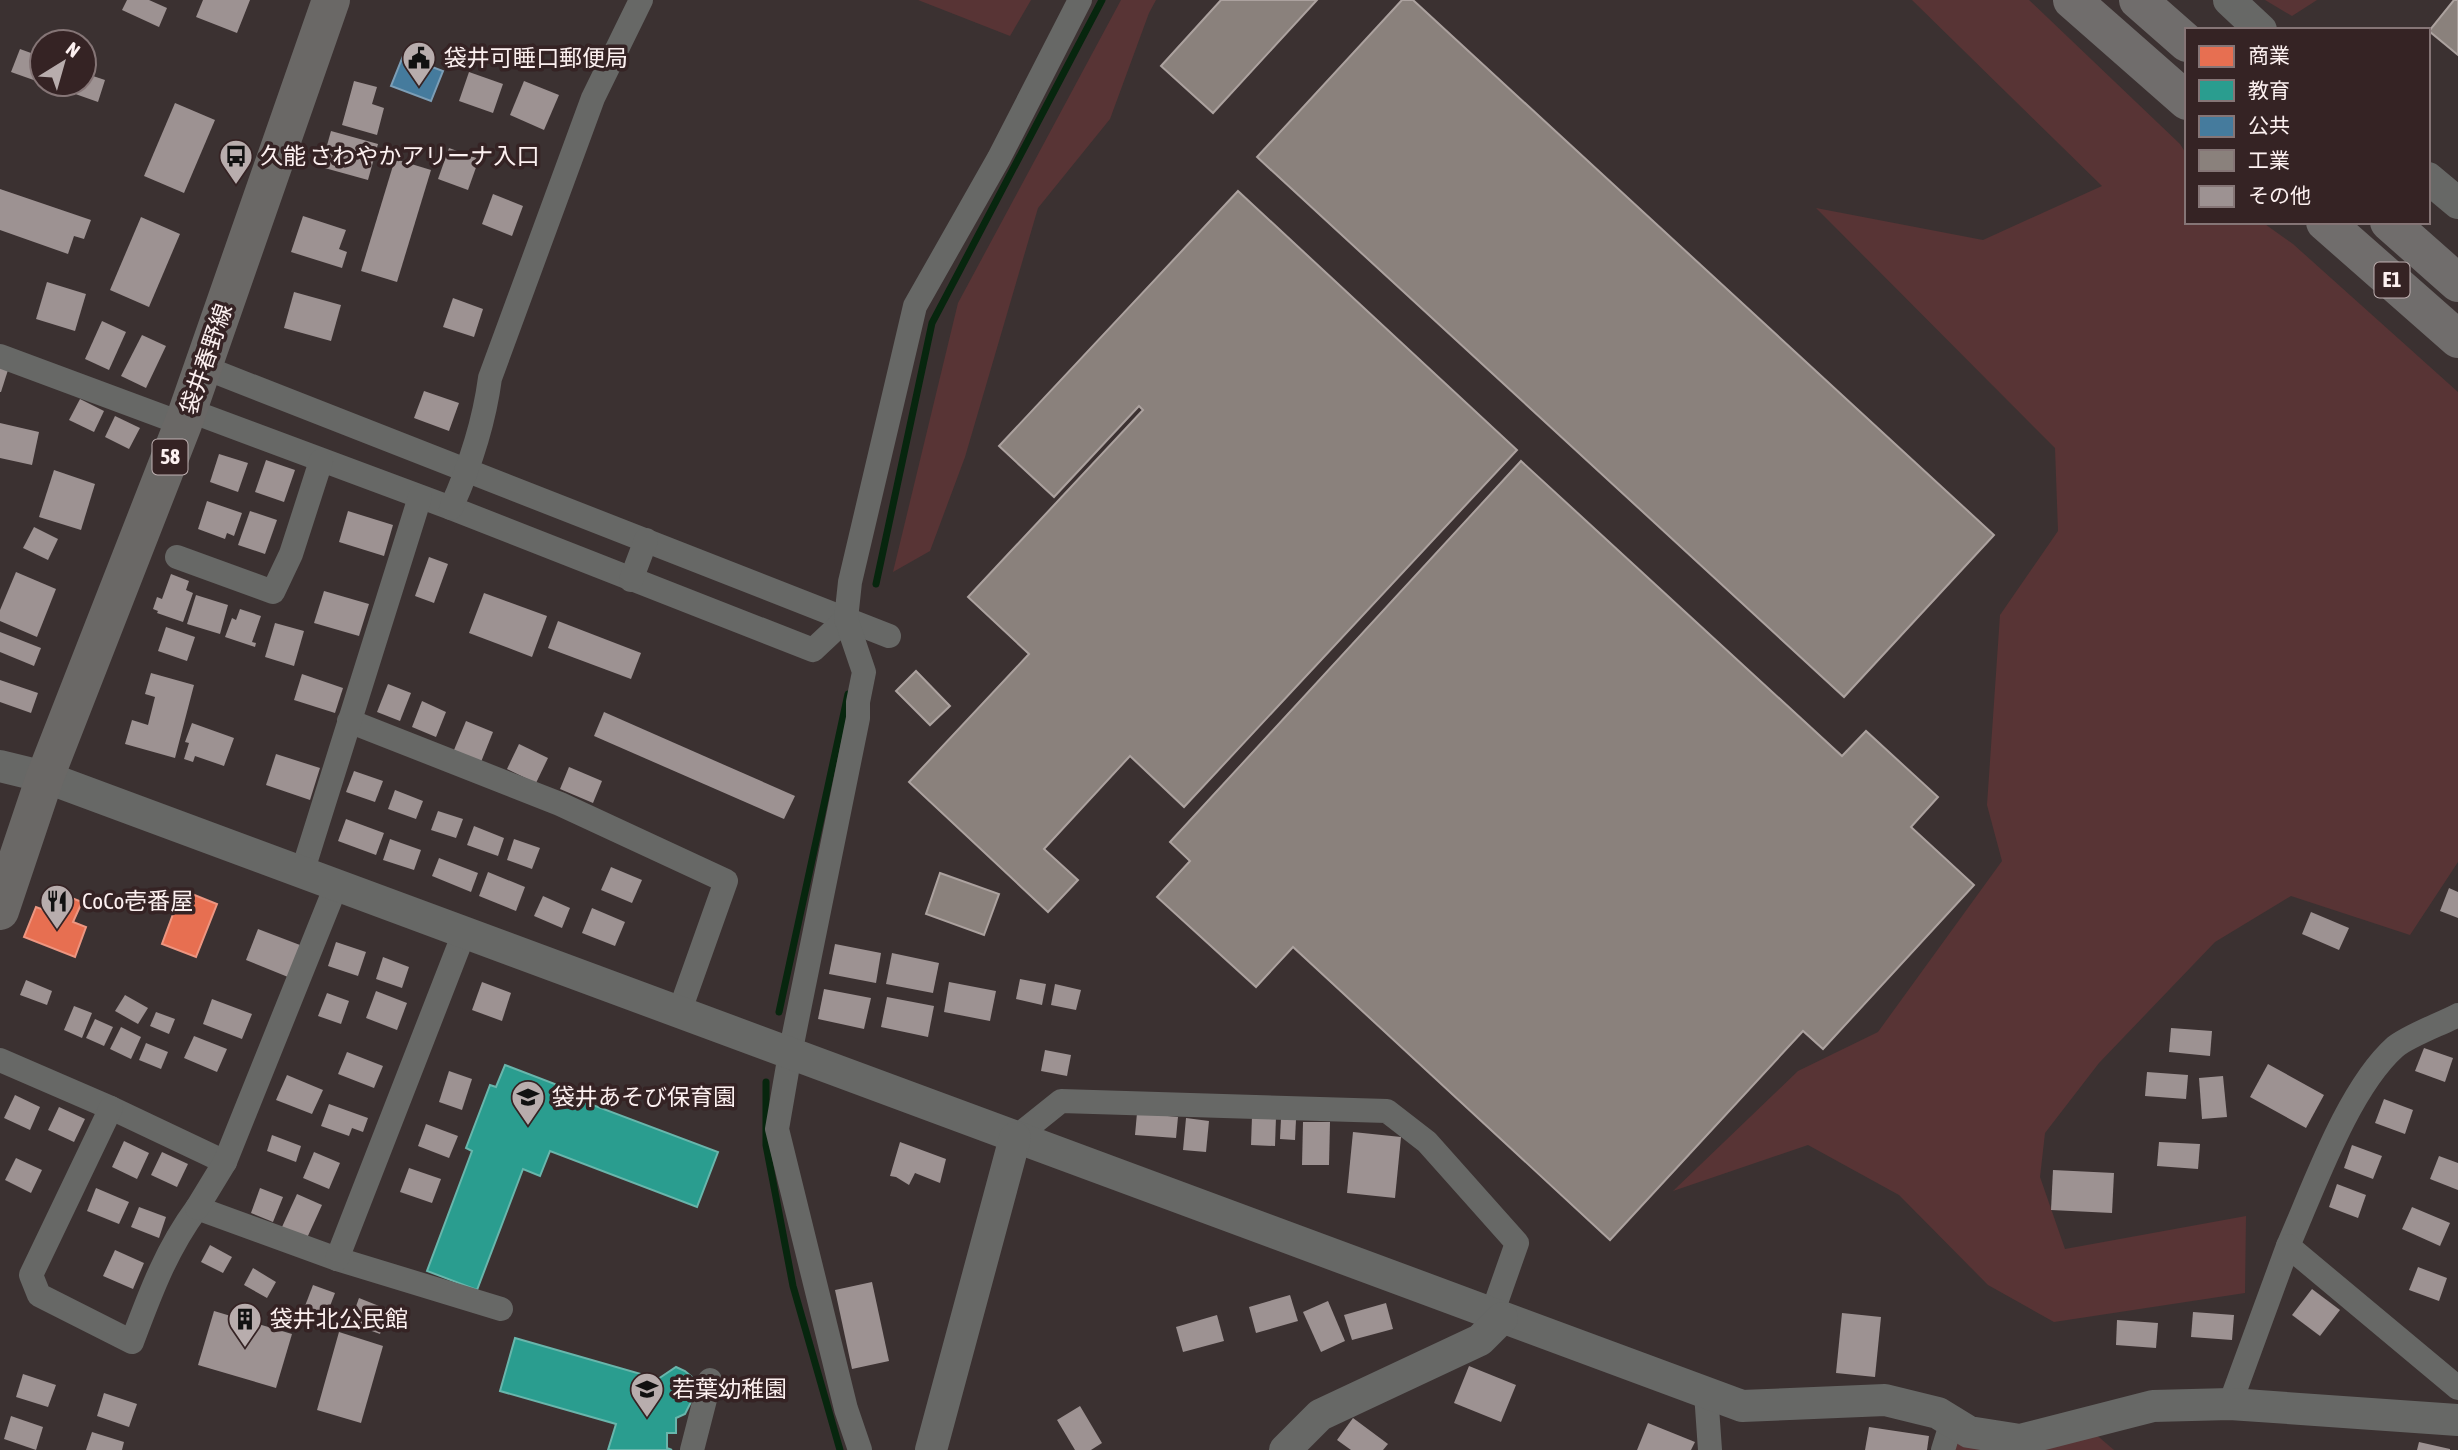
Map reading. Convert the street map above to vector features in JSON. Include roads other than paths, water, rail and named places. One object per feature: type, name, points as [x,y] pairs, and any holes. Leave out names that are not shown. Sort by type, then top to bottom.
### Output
[{"type":"highway","points":[[2072,0],[2185,99]]},
{"type":"highway","points":[[2138,0],[2185,41]]},
{"type":"highway","name":"E1","points":[[2327,224],[2458,339]]},
{"type":"highway","name":"E1","points":[[2391,224],[2458,283]]},
{"type":"main road","name":"袋井春野線","points":[[0,911],[45,777],[186,417],[325,2]]},
{"type":"street","points":[[451,508],[467,471],[486,410],[490,378],[593,98],[641,0]]},
{"type":"street","points":[[860,1450],[846,1409],[777,1129],[858,718],[864,672],[846,619],[850,582],[915,306],[999,158],[1080,0]]},
{"type":"street","points":[[2229,0],[2259,28]]},
{"type":"street","points":[[2430,180],[2458,203]]},
{"type":"street","points":[[0,356],[321,461],[421,497],[813,650],[846,619]]},
{"type":"street","points":[[203,367],[889,636]]},
{"type":"street","points":[[177,557],[273,592],[291,554],[321,461]]},
{"type":"street","points":[[302,873],[421,497]]},
{"type":"street","points":[[631,580],[646,540]]},
{"type":"street","points":[[349,721],[560,804],[726,881],[679,1013]]},
{"type":"street","points":[[0,766],[45,777],[1742,1406],[1885,1400],[1938,1413],[1948,1436],[1969,1432],[2020,1440],[2153,1406],[2230,1404],[2458,1420]]},
{"type":"street","points":[[111,1108],[31,1275],[39,1295],[132,1342],[157,1274],[225,1162],[337,886]]},
{"type":"street","points":[[337,1259],[464,933]]},
{"type":"street","points":[[2230,1404],[2288,1246],[2346,1114],[2372,1074],[2396,1046],[2458,1016]]},
{"type":"street","points":[[0,1059],[225,1162]]},
{"type":"street","points":[[931,1450],[1015,1138],[1062,1101],[1387,1111],[1427,1142],[1517,1243],[1497,1316],[1480,1340],[1320,1415],[1285,1450]]},
{"type":"street","points":[[197,1208],[337,1259],[501,1309]]},
{"type":"street","points":[[2288,1246],[2458,1388]]},
{"type":"street","points":[[692,1450],[710,1380]]},
{"type":"street","points":[[1706,1392],[1710,1450]]},
{"type":"waterway","points":[[876,584],[932,323],[1102,0]]},
{"type":"waterway","points":[[779,1012],[848,694]]},
{"type":"waterway","points":[[766,1082],[766,1145],[793,1286],[840,1450]]},
{"type":"place","name":"袋井可睡口郵便局","points":[[419,88]]},
{"type":"place","name":"久能 さわやかアリーナ入口","points":[[236,186]]},
{"type":"place","name":"CoCo壱番屋","points":[[57,931]]},
{"type":"place","name":"袋井あそび保育園","points":[[528,1127]]},
{"type":"place","name":"袋井北公民館","points":[[245,1349]]},
{"type":"place","name":"若葉幼稚園","points":[[647,1419]]}]
